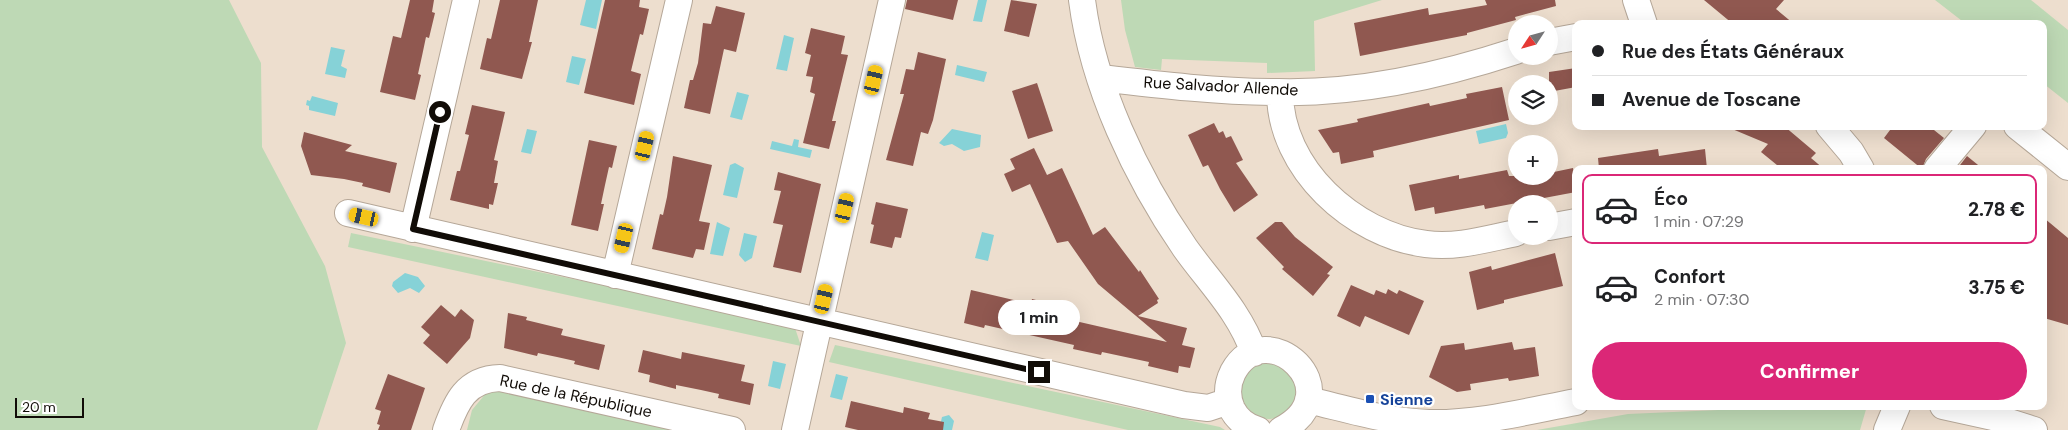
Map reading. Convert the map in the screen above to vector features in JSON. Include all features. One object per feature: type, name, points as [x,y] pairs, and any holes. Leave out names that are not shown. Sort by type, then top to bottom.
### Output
[{"type":"street","points":[[413,229],[466,0]]},
{"type":"street","points":[[615,275],[679,0]]},
{"type":"street","points":[[795,430],[892,0]]},
{"type":"street","points":[[1082,0],[1101,78],[1124,140],[1143,180],[1187,250],[1235,311],[1248,336],[1254,353]]},
{"type":"street","points":[[1636,0],[1643,20]]},
{"type":"street","points":[[1558,40],[1572,38]]},
{"type":"street","name":"Rue Salvador Allende","points":[[1101,78],[1187,88],[1280,92],[1335,90],[1408,80],[1475,64],[1508,54]]},
{"type":"street","points":[[1280,92],[1280,111],[1284,129],[1306,169],[1326,193],[1357,218],[1379,230],[1426,244],[1464,244],[1508,235]]},
{"type":"street","points":[[1832,130],[1851,152],[1859,165]]},
{"type":"street","points":[[1940,165],[1970,130]]},
{"type":"street","points":[[2022,130],[2068,168]]},
{"type":"street","points":[[348,214],[1184,405],[1208,408],[1229,401]]},
{"type":"street","points":[[1558,225],[1572,223]]},
{"type":"street","points":[[1258,430],[1245,424],[1235,414],[1229,401],[1230,378],[1236,366],[1254,353],[1274,351],[1288,355],[1296,361],[1305,372],[1309,386],[1308,400],[1303,414],[1293,424],[1281,430]]},
{"type":"street","name":"Rue de la République","points":[[446,430],[454,407],[465,393],[480,382],[500,378],[732,430]]},
{"type":"street","points":[[1308,400],[1394,420],[1428,423],[1488,419],[1572,403]]},
{"type":"street","points":[[1887,430],[1895,410]]},
{"type":"street","points":[[1963,410],[1993,416],[2034,430]]},
{"type":"green space","points":[[0,0],[229,0],[261,63],[262,147],[325,266],[346,343],[317,430],[0,430]]},
{"type":"green space","points":[[1121,0],[1382,0],[1314,21],[1315,71],[1267,73],[1267,63],[1162,59],[1161,70],[1135,67],[1125,30]]},
{"type":"green space","points":[[1935,0],[2031,0],[2068,30],[2068,103],[2047,86],[2047,20],[1961,20]]},
{"type":"green space","points":[[351,233],[794,325],[801,346],[348,247]]},
{"type":"green space","points":[[835,345],[1220,427],[1225,430],[1128,430],[829,362]]},
{"type":"green space","points":[[1268,363],[1279,365],[1288,371],[1294,380],[1296,391],[1294,402],[1288,411],[1279,417],[1268,419],[1257,417],[1248,411],[1242,402],[1240,391],[1242,380],[1248,371],[1257,365]]},
{"type":"green space","points":[[492,386],[677,430],[467,430],[472,410]]},
{"type":"green space","points":[[1716,410],[1866,410],[1860,430],[1537,430],[1628,414]]},
{"type":"water","points":[[586,0],[602,0],[596,29],[580,25]]},
{"type":"water","points":[[978,0],[987,0],[982,22],[973,21]]},
{"type":"water","points":[[784,35],[794,38],[787,71],[776,69]]},
{"type":"water","points":[[331,47],[345,50],[341,66],[347,69],[345,78],[325,74]]},
{"type":"water","points":[[572,56],[586,59],[579,85],[566,82]]},
{"type":"water","points":[[957,65],[987,72],[984,82],[955,75]]},
{"type":"water","points":[[737,92],[749,95],[742,120],[730,117]]},
{"type":"water","points":[[312,96],[338,103],[335,116],[309,110],[309,106],[306,105],[307,100],[310,101]]},
{"type":"water","points":[[1506,124],[1508,133],[1506,138],[1479,144],[1476,131]]},
{"type":"water","points":[[527,129],[537,131],[531,154],[521,152]]},
{"type":"water","points":[[952,129],[981,135],[980,147],[964,151],[952,144],[944,146],[939,143]]},
{"type":"water","points":[[794,139],[799,140],[798,147],[812,150],[810,158],[770,149],[772,141],[792,146]]},
{"type":"water","points":[[735,163],[744,168],[737,198],[723,195],[730,165]]},
{"type":"water","points":[[717,222],[730,228],[723,256],[710,254]]},
{"type":"water","points":[[982,232],[994,235],[988,261],[975,258]]},
{"type":"water","points":[[744,233],[757,236],[752,258],[745,262],[739,255]]},
{"type":"water","points":[[405,273],[418,277],[425,286],[419,293],[410,288],[398,293],[392,286],[393,282]]},
{"type":"water","points":[[773,361],[786,364],[780,389],[768,386]]},
{"type":"water","points":[[836,374],[848,377],[842,400],[830,397]]},
{"type":"water","points":[[949,415],[954,421],[952,430],[939,430],[942,417]]},
{"type":"building","points":[[410,0],[434,0],[432,12],[435,13],[429,38],[426,37],[418,74],[421,75],[415,100],[380,92],[393,36],[401,38]]},
{"type":"building","points":[[500,0],[538,0],[529,42],[532,42],[522,79],[480,69],[487,38],[491,39]]},
{"type":"building","points":[[605,0],[640,0],[639,7],[649,9],[643,35],[640,34],[631,71],[641,74],[634,105],[584,93]]},
{"type":"building","points":[[907,0],[958,0],[953,20],[905,9]]},
{"type":"building","points":[[1011,0],[1037,4],[1029,37],[1004,31]]},
{"type":"building","points":[[1485,0],[1555,0],[1556,6],[1522,15],[1508,15],[1508,22],[1467,33],[1467,35],[1360,56],[1354,23],[1428,8],[1429,15],[1487,5]]},
{"type":"building","points":[[1704,0],[1784,0],[1776,9],[1789,20],[1728,20]]},
{"type":"building","points":[[716,6],[745,13],[736,52],[724,49],[710,114],[684,108],[690,80],[693,80],[698,63],[703,23],[711,24]]},
{"type":"building","points":[[811,28],[845,36],[841,54],[848,55],[832,121],[836,121],[829,149],[803,143],[815,94],[810,92],[813,77],[806,76],[811,55],[805,53]]},
{"type":"building","points":[[918,52],[946,59],[933,120],[928,134],[921,132],[913,166],[886,160],[904,94],[900,94],[906,69],[914,70]]},
{"type":"building","points":[[1572,69],[1572,88],[1558,90],[1558,75],[1549,75],[1549,72]]},
{"type":"building","points":[[1037,83],[1053,131],[1028,139],[1012,91]]},
{"type":"building","points":[[1502,87],[1508,120],[1373,151],[1374,157],[1341,164],[1339,152],[1333,153],[1318,130],[1358,122],[1357,119],[1429,103],[1430,106],[1467,98],[1466,94]]},
{"type":"building","points":[[472,105],[505,112],[494,160],[498,161],[494,183],[498,183],[493,205],[489,204],[489,209],[450,200],[469,135],[465,134]]},
{"type":"building","points":[[1214,123],[1219,133],[1223,131],[1226,138],[1231,136],[1243,160],[1236,163],[1258,195],[1234,212],[1208,165],[1203,167],[1188,135]]},
{"type":"building","points":[[1735,130],[1789,130],[1816,153],[1811,158],[1819,165],[1777,165],[1761,152],[1768,144]]},
{"type":"building","points":[[1890,130],[1934,130],[1944,138],[1926,159],[1924,165],[1917,165],[1884,138]]},
{"type":"building","points":[[304,132],[352,145],[345,151],[397,163],[390,193],[362,186],[363,183],[311,175],[301,146]]},
{"type":"building","points":[[589,140],[617,146],[612,168],[609,167],[601,204],[604,204],[598,231],[571,225]]},
{"type":"building","points":[[1034,148],[1047,175],[1062,168],[1093,235],[1105,227],[1139,272],[1140,270],[1159,299],[1157,300],[1158,303],[1138,316],[1187,328],[1182,345],[1195,348],[1190,368],[1179,366],[1178,373],[1148,366],[1149,362],[1102,352],[1101,355],[1073,349],[1074,345],[985,325],[984,328],[964,323],[971,290],[1031,304],[1032,299],[1052,304],[1049,315],[1167,342],[1098,284],[1068,241],[1057,243],[1030,184],[1012,192],[1004,174],[1015,169],[1010,159]]},
{"type":"building","points":[[1658,149],[1659,156],[1705,149],[1707,165],[1599,165],[1598,158]]},
{"type":"building","points":[[673,156],[712,165],[699,221],[710,223],[704,250],[696,249],[693,258],[652,249],[660,214],[663,215]]},
{"type":"building","points":[[1967,156],[1978,165],[1960,165]]},
{"type":"building","points":[[1572,168],[1572,193],[1558,195],[1508,195],[1508,205],[1485,209],[1484,205],[1435,214],[1434,207],[1415,211],[1409,185],[1459,175],[1459,179],[1507,170],[1508,185],[1558,185],[1558,171]]},
{"type":"building","points":[[778,172],[821,184],[801,273],[773,267],[783,225],[773,223],[781,191],[774,190]]},
{"type":"building","points":[[876,202],[908,209],[901,238],[895,237],[892,248],[870,243],[874,225],[871,224]]},
{"type":"building","points":[[2047,220],[2068,238],[2068,325],[2047,319]]},
{"type":"building","points":[[1275,222],[1282,222],[1295,237],[1333,267],[1327,274],[1330,275],[1313,296],[1282,269],[1284,267],[1256,238]]},
{"type":"building","points":[[1555,253],[1563,286],[1504,300],[1504,303],[1477,310],[1469,272],[1491,266],[1492,270]]},
{"type":"building","points":[[1351,285],[1374,295],[1376,290],[1386,294],[1388,289],[1397,294],[1399,290],[1424,301],[1409,335],[1365,316],[1360,327],[1337,316]]},
{"type":"building","points":[[441,305],[455,317],[461,309],[474,320],[470,338],[447,364],[423,343],[430,335],[421,327]]},
{"type":"building","points":[[508,313],[527,317],[526,320],[563,329],[561,335],[605,345],[599,370],[574,364],[575,361],[538,353],[537,356],[504,348]]},
{"type":"building","points":[[1512,342],[1514,350],[1535,347],[1539,376],[1509,381],[1508,378],[1470,384],[1471,390],[1457,392],[1429,377],[1441,346],[1464,343],[1465,350]]},
{"type":"building","points":[[643,350],[681,359],[682,352],[745,365],[741,381],[754,384],[750,405],[718,398],[719,394],[676,385],[676,389],[649,382],[650,375],[638,372]]},
{"type":"building","points":[[388,374],[425,388],[411,430],[378,430],[380,425],[377,424],[381,411],[375,409]]},
{"type":"building","points":[[851,401],[903,413],[904,407],[930,413],[928,419],[944,422],[943,430],[858,430],[845,427]]},
{"type":"place","name":"Sienne","points":[[1370,399]]},
{"type":"route","points":[[440,112],[413,229],[1039,372]]}]
